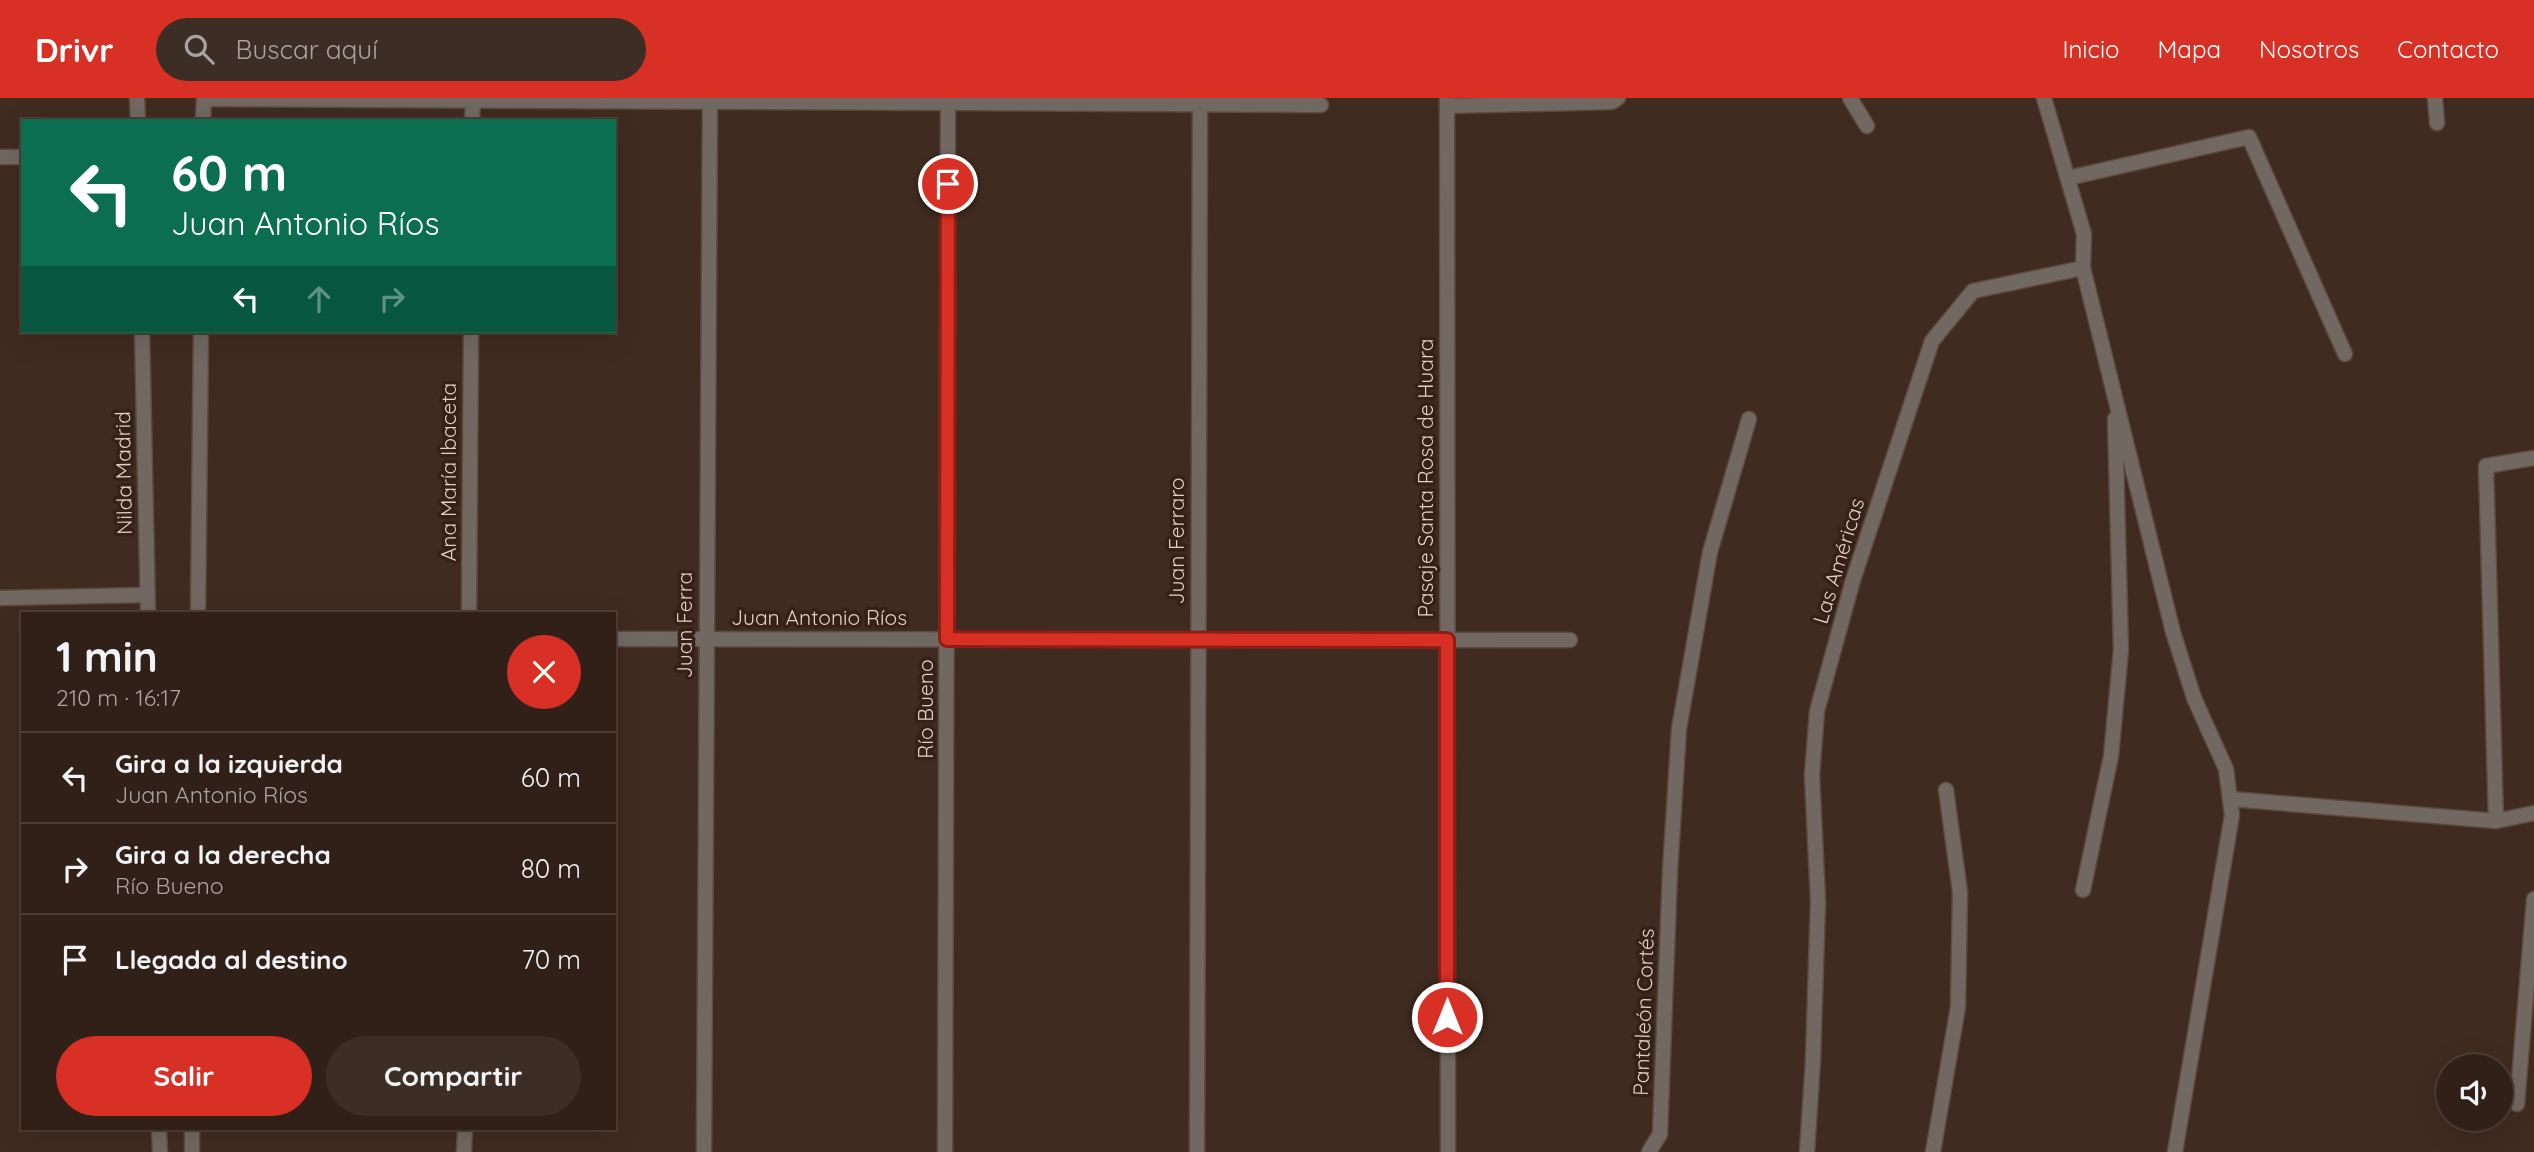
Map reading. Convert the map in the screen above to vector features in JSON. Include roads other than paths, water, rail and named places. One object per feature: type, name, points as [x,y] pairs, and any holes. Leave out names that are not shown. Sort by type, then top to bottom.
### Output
[{"type":"street","points":[[137,98],[138,119]]},
{"type":"street","points":[[1850,98],[1867,126]]},
{"type":"street","points":[[2044,98],[2084,233],[2083,268],[2173,632],[2194,698],[2227,769],[2230,828],[2175,1152]]},
{"type":"street","points":[[2435,98],[2437,123]]},
{"type":"street","points":[[203,119],[204,99],[1200,101],[1321,105]]},
{"type":"street","points":[[472,99],[472,119]]},
{"type":"street","points":[[1447,102],[1614,99]]},
{"type":"street","name":"Juan Ferra","points":[[704,1152],[710,100]]},
{"type":"street","name":"Río Bueno","points":[[946,1152],[948,101]]},
{"type":"street","name":"Juan Ferraro","points":[[1197,1152],[1200,101]]},
{"type":"street","name":"Pasaje Santa Rosa de Huara","points":[[1447,102],[1448,1152]]},
{"type":"street","points":[[2068,178],[2249,137],[2345,354]]},
{"type":"street","points":[[0,157],[21,157]]},
{"type":"street","name":"Las Américas","points":[[1807,1152],[1818,901],[1812,775],[1817,710],[1853,580],[1932,341],[1973,291],[2083,268]]},
{"type":"street","name":"Nilda Madrid","points":[[142,333],[148,612]]},
{"type":"street","points":[[198,612],[201,333]]},
{"type":"street","name":"Ana María Ibaceta","points":[[469,612],[471,333]]},
{"type":"street","points":[[2083,890],[2111,756],[2120,650],[2114,394]]},
{"type":"street","name":"Pantaleón Cortés","points":[[1649,1152],[1660,1134],[1670,871],[1679,729],[1710,552],[1749,419]]},
{"type":"street","points":[[2496,821],[2486,466],[2534,458]]},
{"type":"street","points":[[0,598],[147,595]]},
{"type":"street","name":"Juan Antonio Ríos","points":[[616,639],[1570,640]]},
{"type":"street","points":[[1933,1152],[1958,1007],[1960,892],[1946,790]]},
{"type":"street","points":[[2230,799],[2496,821],[2534,813]]},
{"type":"street","points":[[2518,1104],[2534,898]]},
{"type":"street","points":[[159,1130],[160,1152]]},
{"type":"street","points":[[192,1130],[192,1152]]},
{"type":"street","points":[[464,1152],[465,1130]]}]
